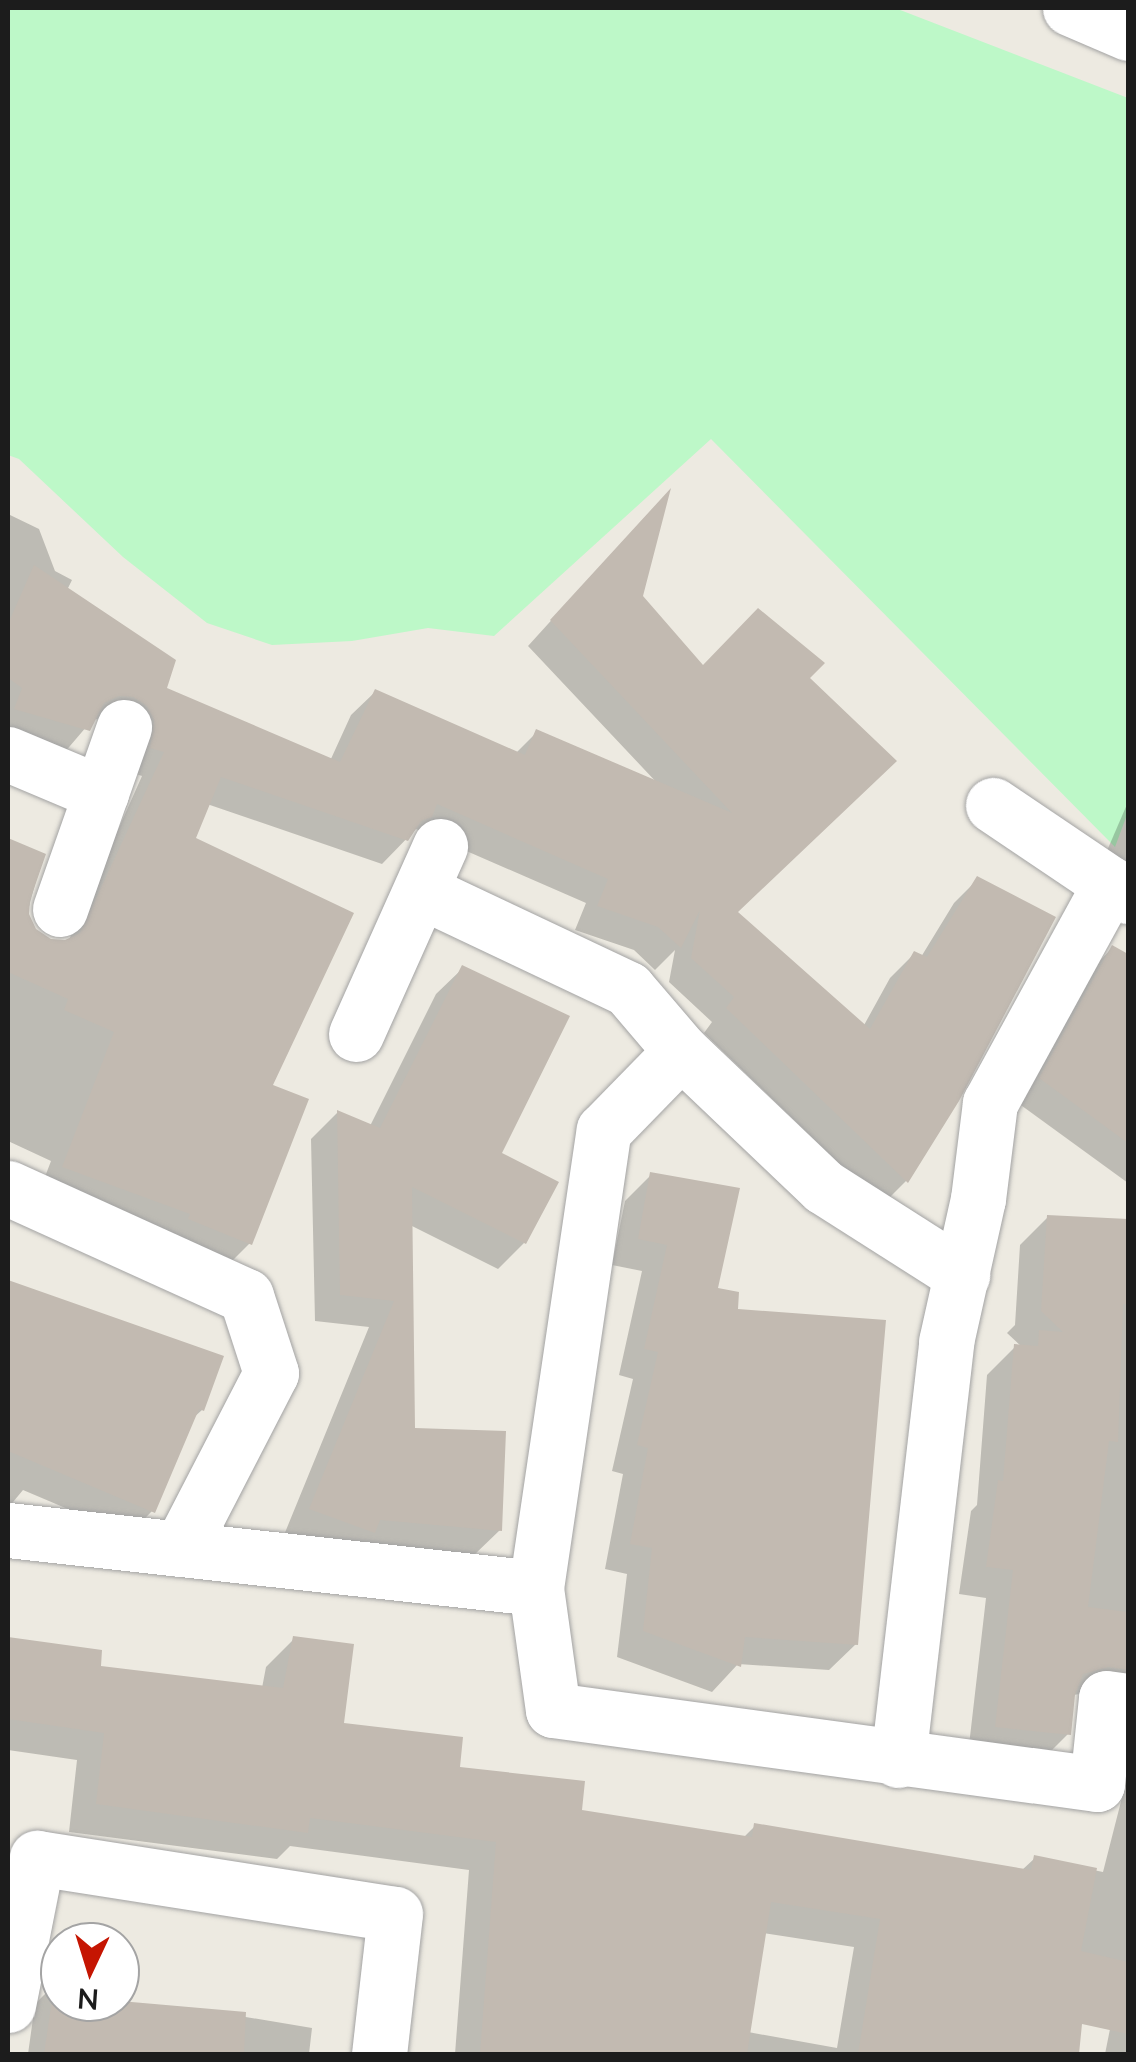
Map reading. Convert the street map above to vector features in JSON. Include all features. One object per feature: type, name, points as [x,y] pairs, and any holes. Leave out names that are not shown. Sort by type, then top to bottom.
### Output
[{"type":"street","points":[[1070,8],[1128,33]]},
{"type":"street","points":[[60,908],[124,728]]},
{"type":"street","points":[[8,754],[101,793]]},
{"type":"street","points":[[898,1760],[946,1342],[978,1199],[990,1103],[1119,890],[994,805]]},
{"type":"street","points":[[356,1034],[430,868],[628,989],[681,1051],[824,1187],[962,1275]]},
{"type":"street","points":[[681,1051],[604,1130],[536,1588],[553,1710],[898,1760],[1098,1784],[1106,1698],[1128,1700]]},
{"type":"street","points":[[8,1188],[246,1296],[271,1373],[180,1549]]},
{"type":"street","points":[[8,1530],[536,1588]]},
{"type":"street","points":[[8,2005],[37,1858],[395,1914],[380,2054]]},
{"type":"green space","points":[[8,8],[895,8],[1128,98],[1128,812],[1115,847],[711,439],[494,636],[428,628],[352,641],[272,645],[207,623],[123,557],[19,459],[8,455]]},
{"type":"building","points":[[671,488],[643,596],[703,665],[758,608],[825,663],[810,678],[897,761],[738,912],[870,1029],[914,951],[927,957],[977,876],[1056,917],[959,1101],[908,1183],[726,1008],[734,997],[691,958],[700,910],[681,948],[658,927],[597,906],[608,879],[437,804],[432,817],[421,821],[408,841],[221,777],[196,838],[354,913],[273,1085],[309,1099],[252,1245],[188,1219],[190,1214],[62,1167],[114,1032],[64,1010],[68,999],[8,972],[8,838],[46,854],[30,900],[29,914],[36,929],[51,939],[65,940],[80,933],[164,752],[150,748],[154,720],[147,706],[133,697],[119,696],[104,703],[90,731],[14,709],[22,688],[8,678],[8,624],[34,565],[176,660],[167,688],[340,762],[375,689],[525,755],[536,729],[732,813],[550,620]]},
{"type":"building","points":[[1112,945],[1128,954],[1128,1143],[1039,1078]]},
{"type":"building","points":[[462,965],[570,1016],[502,1153],[559,1182],[526,1244],[412,1187],[415,1428],[506,1431],[502,1531],[380,1520],[375,1533],[309,1509],[394,1301],[340,1295],[337,1110],[380,1128]]},
{"type":"building","points":[[650,1172],[740,1188],[718,1288],[739,1292],[738,1309],[886,1320],[858,1645],[745,1637],[741,1667],[643,1631],[652,1548],[630,1544],[648,1448],[637,1445],[658,1352],[644,1349],[667,1245],[638,1239]]},
{"type":"building","points":[[1047,1215],[1128,1219],[1128,1304],[1123,1304],[1118,1442],[1109,1441],[1088,1607],[1128,1612],[1128,1670],[1109,1667],[1083,1674],[1075,1695],[1071,1735],[995,1727],[1013,1570],[986,1567],[998,1480],[1003,1481],[1014,1344],[1038,1346],[1039,1330],[1063,1332],[1041,1311]]},
{"type":"building","points":[[8,1280],[224,1356],[204,1411],[199,1409],[155,1513],[8,1451]]},
{"type":"building","points":[[293,1636],[354,1644],[344,1723],[463,1737],[460,1767],[585,1781],[582,1810],[752,1837],[754,1823],[1031,1870],[1034,1855],[1097,1868],[1081,1951],[1128,1962],[1128,2034],[1082,2024],[1079,2054],[858,2054],[880,1919],[771,1902],[747,2054],[480,2054],[496,1842],[310,1818],[308,1833],[96,1804],[104,1733],[8,1719],[8,1637],[102,1650],[101,1666],[283,1688]]},
{"type":"building","points":[[140,2003],[246,2012],[244,2054],[44,2054],[49,2022],[140,2022]]}]
